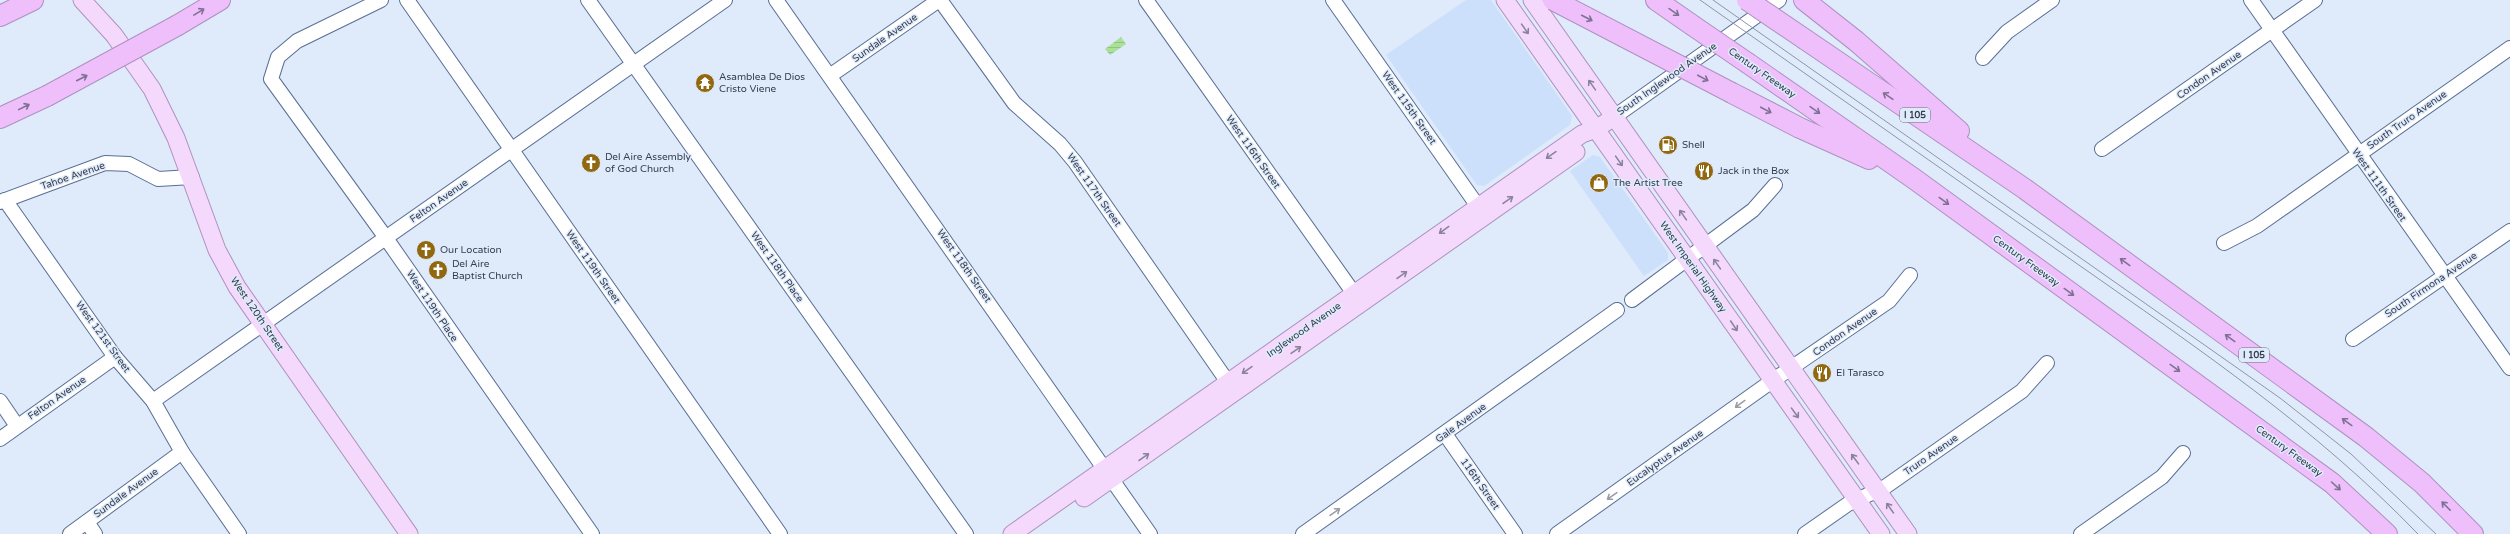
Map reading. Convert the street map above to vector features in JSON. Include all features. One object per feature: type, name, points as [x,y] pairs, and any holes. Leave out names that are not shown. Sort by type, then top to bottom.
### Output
[{"type":"highway","points":[[0,16],[33,0]]},
{"type":"highway","points":[[0,118],[47,96],[178,25],[220,0]]},
{"type":"highway","points":[[1553,0],[1800,128],[1913,178]]},
{"type":"highway","name":"Century Freeway","points":[[1656,0],[1913,178],[2332,483],[2387,534]]},
{"type":"highway","name":"I 105","points":[[1747,0],[2025,189],[2366,437],[2422,483],[2473,534]]},
{"type":"highway","points":[[1804,0],[1832,22],[2025,189]]},
{"type":"main road","name":"West 120th Street","points":[[82,0],[114,35],[152,89],[176,138],[192,177],[217,250],[236,287],[409,534]]},
{"type":"main road","name":"West Imperial Highway","points":[[1505,0],[1881,534]]},
{"type":"main road","points":[[1532,0],[1791,370],[1908,534]]},
{"type":"main road","name":"Inglewood Avenue","points":[[1033,534],[1108,475],[1482,211],[1588,143],[1596,130],[1614,117]]},
{"type":"main road","name":"Inglewood Avenue","points":[[1012,534],[1108,475]]},
{"type":"street","name":"West 119th Place","points":[[381,0],[297,41],[278,57],[271,79],[386,238],[592,534]]},
{"type":"street","name":"West 119th Street","points":[[407,0],[511,151],[780,534]]},
{"type":"street","name":"West 118th Place","points":[[588,0],[635,63],[966,534]]},
{"type":"street","name":"Felton Avenue","points":[[153,401],[725,0]]},
{"type":"street","name":"West 118th Street","points":[[776,0],[831,75],[1150,534]]},
{"type":"street","name":"Sundale Avenue","points":[[831,75],[939,0]]},
{"type":"street","name":"West 117th Street","points":[[939,0],[1014,103],[1060,144],[1075,162],[1232,388]]},
{"type":"street","name":"West 116th Street","points":[[1146,0],[1358,299]]},
{"type":"street","name":"West 115th Street","points":[[1334,0],[1482,211]]},
{"type":"street","name":"South Inglewood Avenue","points":[[1614,117],[1779,0]]},
{"type":"street","points":[[1983,58],[2007,32],[2052,0]]},
{"type":"street","name":"West 111th Street","points":[[2251,0],[2358,155],[2510,368]]},
{"type":"street","name":"Condon Avenue","points":[[2102,149],[2315,0]]},
{"type":"street","name":"South Truro Avenue","points":[[2224,243],[2256,226],[2510,48]]},
{"type":"street","name":"Tahoe Avenue","points":[[3,201],[105,163],[129,164],[158,179],[192,177]]},
{"type":"street","points":[[1632,300],[1688,260],[1704,245],[1753,210],[1775,185]]},
{"type":"street","name":"West 121st Street","points":[[3,201],[115,357],[153,401],[182,452],[239,534]]},
{"type":"street","name":"South Firmona Avenue","points":[[2352,339],[2445,277],[2510,231]]},
{"type":"street","name":"Condon Avenue","points":[[1772,381],[1791,370],[1889,301],[1910,275]]},
{"type":"street","name":"Gale Avenue","points":[[1303,534],[1617,310]]},
{"type":"street","name":"Felton Avenue","points":[[0,439],[115,357]]},
{"type":"street","name":"Truro Avenue","points":[[1806,534],[1848,504],[1858,501],[1878,491],[2022,391],[2047,363]]},
{"type":"street","name":"Eucalyptus Avenue","points":[[1557,534],[1772,381]]},
{"type":"street","points":[[0,401],[17,426]]},
{"type":"street","name":"116th Street","points":[[1445,434],[1515,534]]},
{"type":"street","name":"Sundale Avenue","points":[[70,534],[182,452]]},
{"type":"street","points":[[2082,534],[2162,478],[2183,453]]},
{"type":"street","points":[[87,522],[95,534]]},
{"type":"shaded area","points":[[1466,0],[1491,0],[1572,116],[1570,125],[1484,186],[1477,185],[1386,55]]},
{"type":"shaded area","points":[[1121,37],[1126,44],[1110,55],[1105,49]]},
{"type":"shaded area","points":[[1593,155],[1600,157],[1668,253],[1668,260],[1644,276],[1570,171]]},
{"type":"tram line","points":[[1700,0],[2121,294],[2254,390],[2338,459],[2379,495],[2418,534]]},
{"type":"tram line","points":[[1713,0],[2280,398],[2351,454],[2436,534]]},
{"type":"place","name":"Asamblea De Dios Cristo Viene","points":[[705,83]]},
{"type":"place","name":"Shell","points":[[1668,145]]},
{"type":"place","name":"Del Aire Assembly of God Church","points":[[591,163]]},
{"type":"place","name":"Jack in the Box","points":[[1704,171]]},
{"type":"place","name":"The Artist Tree","points":[[1599,183]]},
{"type":"place","name":"Our Location","points":[[426,250]]},
{"type":"place","name":"Del Aire Baptist Church","points":[[438,270]]},
{"type":"place","name":"El Tarasco","points":[[1822,373]]}]
